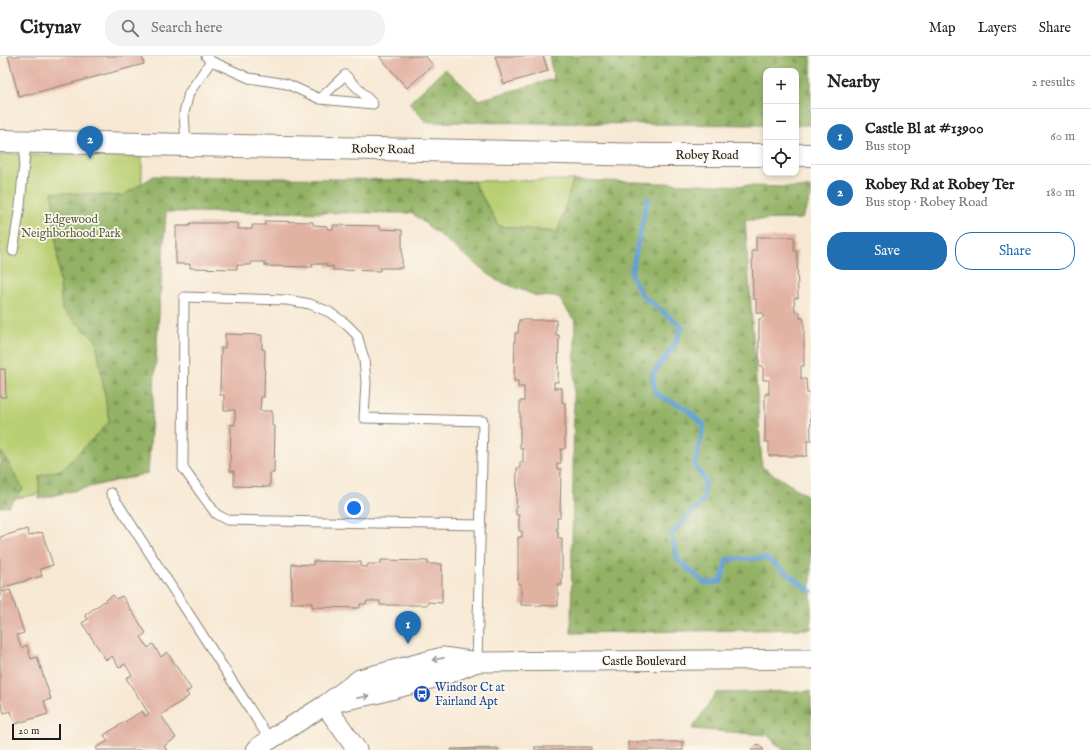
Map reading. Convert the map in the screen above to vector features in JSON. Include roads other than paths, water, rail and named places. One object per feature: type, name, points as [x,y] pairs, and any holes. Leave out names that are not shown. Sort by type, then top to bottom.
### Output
[{"type":"street","name":"Robey Road","points":[[0,141],[642,155],[763,155]]},
{"type":"street","points":[[799,155],[811,155]]},
{"type":"street","name":"Castle Boulevard","points":[[263,745],[324,705],[360,679],[443,657],[477,662],[811,659]]},
{"type":"street","points":[[324,705],[357,750]]},
{"type":"lane","points":[[186,145],[184,113],[189,93],[209,58],[249,78],[287,84],[320,99],[373,104],[345,75],[320,99]]},
{"type":"lane","points":[[13,251],[20,206],[26,142]]},
{"type":"lane","points":[[477,662],[481,525],[483,421],[364,418],[366,382],[364,359],[357,335],[345,323],[329,312],[310,304],[287,300],[184,297],[183,468],[216,514],[227,520],[481,525]]},
{"type":"lane","points":[[111,493],[263,745]]},
{"type":"waterway","points":[[648,198],[631,274],[641,294],[682,327],[674,346],[652,375],[656,394],[685,408],[704,425],[695,466],[705,481],[703,500],[671,534],[678,560],[705,583],[721,582],[727,559],[766,558],[811,591]]},
{"type":"place","name":"Robey Rd at Robey Ter","points":[[90,159]]},
{"type":"place","name":"Castle Bl at #13900","points":[[408,644]]},
{"type":"place","name":"Windsor Ct at Fairland Apt","points":[[422,694]]},
{"type":"park label","name":"Edgewood Neighborhood Park","points":[[71,226]]}]
